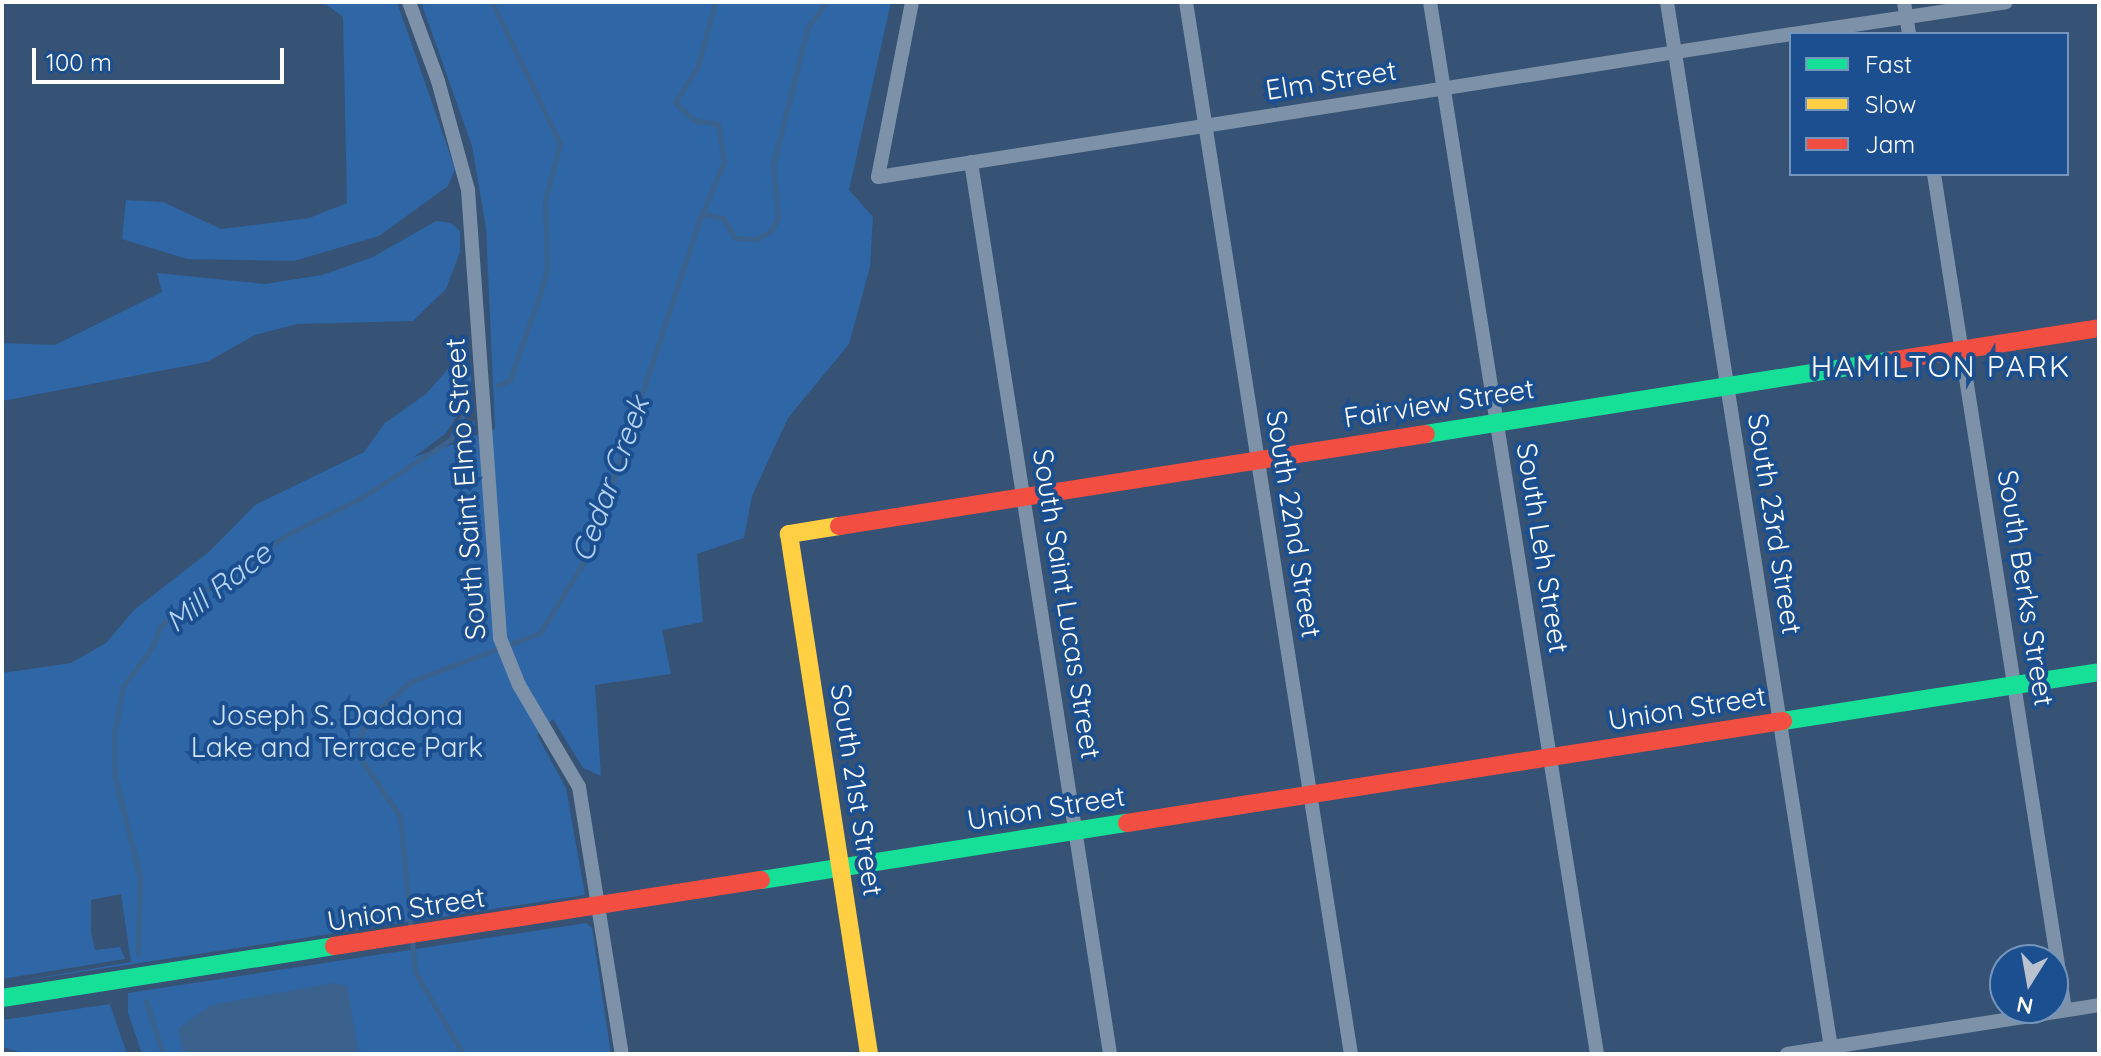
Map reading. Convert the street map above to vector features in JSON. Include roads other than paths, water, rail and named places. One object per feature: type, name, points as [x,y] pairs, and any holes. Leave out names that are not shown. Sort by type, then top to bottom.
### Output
[{"type":"street","name":"South Saint Elmo Street","points":[[409,2],[438,81],[468,190],[497,617],[504,653],[579,787],[622,1054]]},
{"type":"street","name":"Elm Street","points":[[912,2],[878,177],[1789,34]]},
{"type":"street","name":"South 22nd Street","points":[[1186,2],[1351,1054]]},
{"type":"street","name":"South Leh Street","points":[[1430,2],[1597,1054]]},
{"type":"street","name":"South 23rd Street","points":[[1667,2],[1831,1051]]},
{"type":"street","points":[[1904,2],[1909,32]]},
{"type":"street","name":"Elm Street","points":[[1806,32],[2006,2]]},
{"type":"street","name":"South Saint Lucas Street","points":[[971,162],[1110,1054]]},
{"type":"street","name":"South Berks Street","points":[[1934,176],[2055,944]]},
{"type":"street","name":"Fairview Street","points":[[789,534],[2099,328]]},
{"type":"street","name":"South 21st Street","points":[[789,534],[869,1054]]},
{"type":"street","name":"Union Street","points":[[2,998],[380,942],[2099,672]]},
{"type":"street","points":[[2069,1009],[2099,1005]]},
{"type":"street","points":[[1787,1054],[1831,1051],[1989,1023]]},
{"type":"waterway","name":"Mill Race","points":[[492,2],[560,143],[545,201],[547,269],[510,380],[498,385]]},
{"type":"waterway","name":"Cedar Creek","points":[[463,1054],[415,972],[400,817],[361,759],[358,743],[368,718],[412,681],[540,633],[590,551],[699,221],[724,162],[718,124],[694,120],[675,102],[698,66],[715,2]]},
{"type":"waterway","points":[[702,214],[723,218],[735,238],[757,239],[771,231],[778,217],[773,165],[808,27],[826,2]]},
{"type":"waterway","name":"Mill Race","points":[[138,953],[140,877],[115,777],[114,734],[123,686],[152,648],[160,627],[181,607],[290,533],[361,498],[450,440],[469,405]]},
{"type":"waterway","name":"Mill Race","points":[[146,1001],[163,1054]]},
{"type":"district","name":"HAMILTON PARK","points":[[1941,366]]},
{"type":"park label","name":"Joseph S. Daddona Lake and Terrace Park","points":[[337,731]]}]
